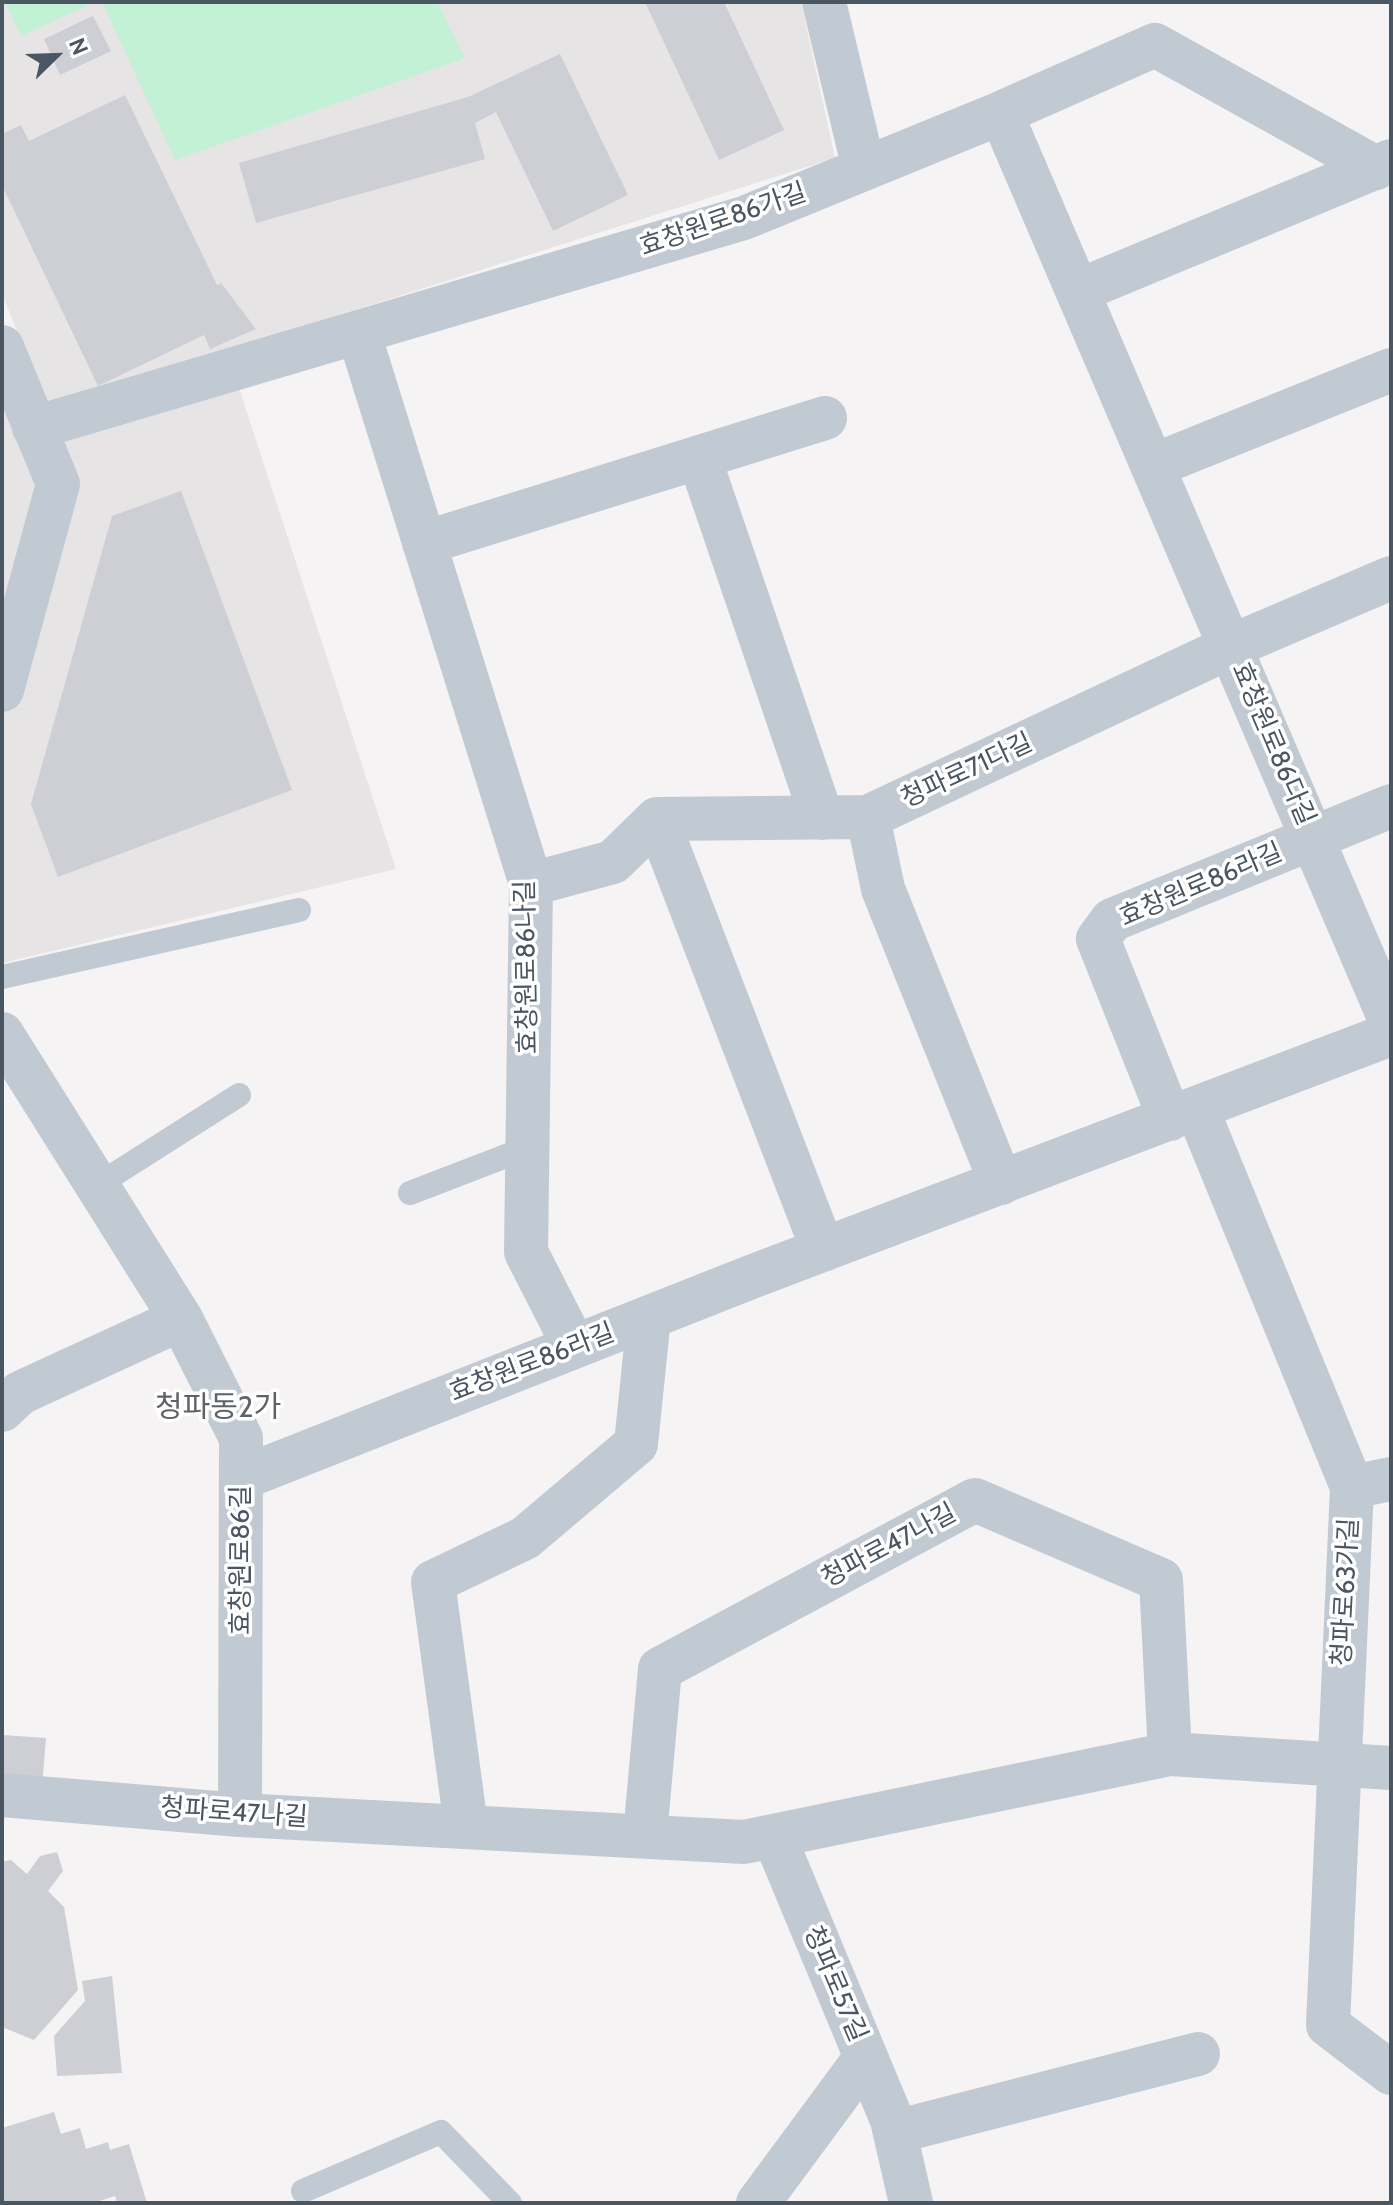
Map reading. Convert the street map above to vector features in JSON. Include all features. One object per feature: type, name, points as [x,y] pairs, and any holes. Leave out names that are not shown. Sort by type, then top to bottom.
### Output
[{"type":"street","points":[[824,2],[864,169]]},
{"type":"street","name":"효창원로86가길","points":[[34,428],[744,218],[1001,113],[1155,45],[1384,164]]},
{"type":"street","name":"효창원로86다길","points":[[1001,113],[1155,465],[1391,1022]]},
{"type":"street","points":[[1078,291],[1384,164]]},
{"type":"street","name":"효창원로86나길","points":[[359,334],[531,884],[526,1252],[574,1346]]},
{"type":"street","points":[[2,347],[58,484],[8,651],[2,690]]},
{"type":"street","points":[[1155,465],[1391,370]]},
{"type":"street","points":[[424,543],[825,418]]},
{"type":"street","points":[[699,457],[822,818]]},
{"type":"street","name":"청파로71다길","points":[[657,819],[868,817],[1232,646],[1391,578]]},
{"type":"street","points":[[1313,838],[1391,806]]},
{"type":"street","points":[[868,817],[883,889],[1001,1183]]},
{"type":"street","points":[[531,884],[613,862],[657,819],[823,1250]]},
{"type":"street","name":"효창원로86라길","points":[[1184,1114],[1098,939],[1112,920],[1313,838]]},
{"type":"street","name":"효창원로86길","points":[[2,1034],[181,1319],[241,1438],[240,1815]]},
{"type":"street","name":"효창원로86라길","points":[[242,1478],[649,1317],[1391,1034]]},
{"type":"street","name":"청파로63가길","points":[[1184,1114],[1371,1483],[1337,1765],[1328,2025],[1391,2073]]},
{"type":"street","points":[[466,1826],[433,1582],[525,1538],[636,1444],[649,1317]]},
{"type":"street","points":[[2,1410],[20,1393],[181,1319]]},
{"type":"street","name":"청파로47나길","points":[[645,1835],[660,1669],[975,1500],[1161,1580],[1170,1754]]},
{"type":"street","name":"청파로47나길","points":[[2,1795],[240,1815],[744,1842],[1170,1754],[1391,1768]]},
{"type":"street","name":"청파로57길","points":[[774,1836],[895,2132],[911,2203]]},
{"type":"street","points":[[895,2132],[1198,2054]]},
{"type":"street","points":[[758,2203],[866,2057]]},
{"type":"lane","points":[[2,977],[299,910]]},
{"type":"lane","points":[[96,1186],[239,1095]]},
{"type":"lane","points":[[410,1193],[527,1148]]},
{"type":"lane","points":[[303,2191],[441,2132],[510,2203]]},
{"type":"shaded area","points":[[2,2],[801,2],[835,158],[48,407],[2,294]]},
{"type":"shaded area","points":[[2,320],[52,442],[239,388],[396,869],[2,963]]},
{"type":"green space","points":[[5,2],[95,2],[21,36]]},
{"type":"green space","points":[[102,2],[437,2],[465,58],[175,160]]},
{"type":"building","points":[[645,2],[724,2],[784,130],[719,160]]},
{"type":"building","points":[[93,16],[111,51],[60,75],[44,39]]},
{"type":"building","points":[[560,54],[628,195],[553,231],[496,112],[475,123],[485,159],[256,223],[239,163],[468,97]]},
{"type":"building","points":[[125,95],[217,285],[221,283],[256,329],[210,349],[204,335],[98,386],[2,185],[2,134],[21,125],[29,141]]},
{"type":"building","points":[[181,491],[292,790],[58,877],[31,804],[112,516]]},
{"type":"building","points":[[2,1735],[46,1738],[42,1787],[2,1783]]},
{"type":"building","points":[[57,1852],[63,1871],[48,1891],[64,1907],[78,1990],[34,2040],[2,2027],[2,1862],[11,1860],[27,1874],[40,1856]]},
{"type":"building","points":[[112,1976],[122,2073],[57,2076],[54,2036],[85,2001],[82,1981]]},
{"type":"building","points":[[54,2112],[61,2134],[80,2128],[86,2149],[108,2142],[110,2150],[129,2144],[147,2203],[117,2203],[115,2196],[93,2203],[2,2203],[2,2128]]},
{"type":"district","name":"청파동2가","points":[[218,1408]]}]
